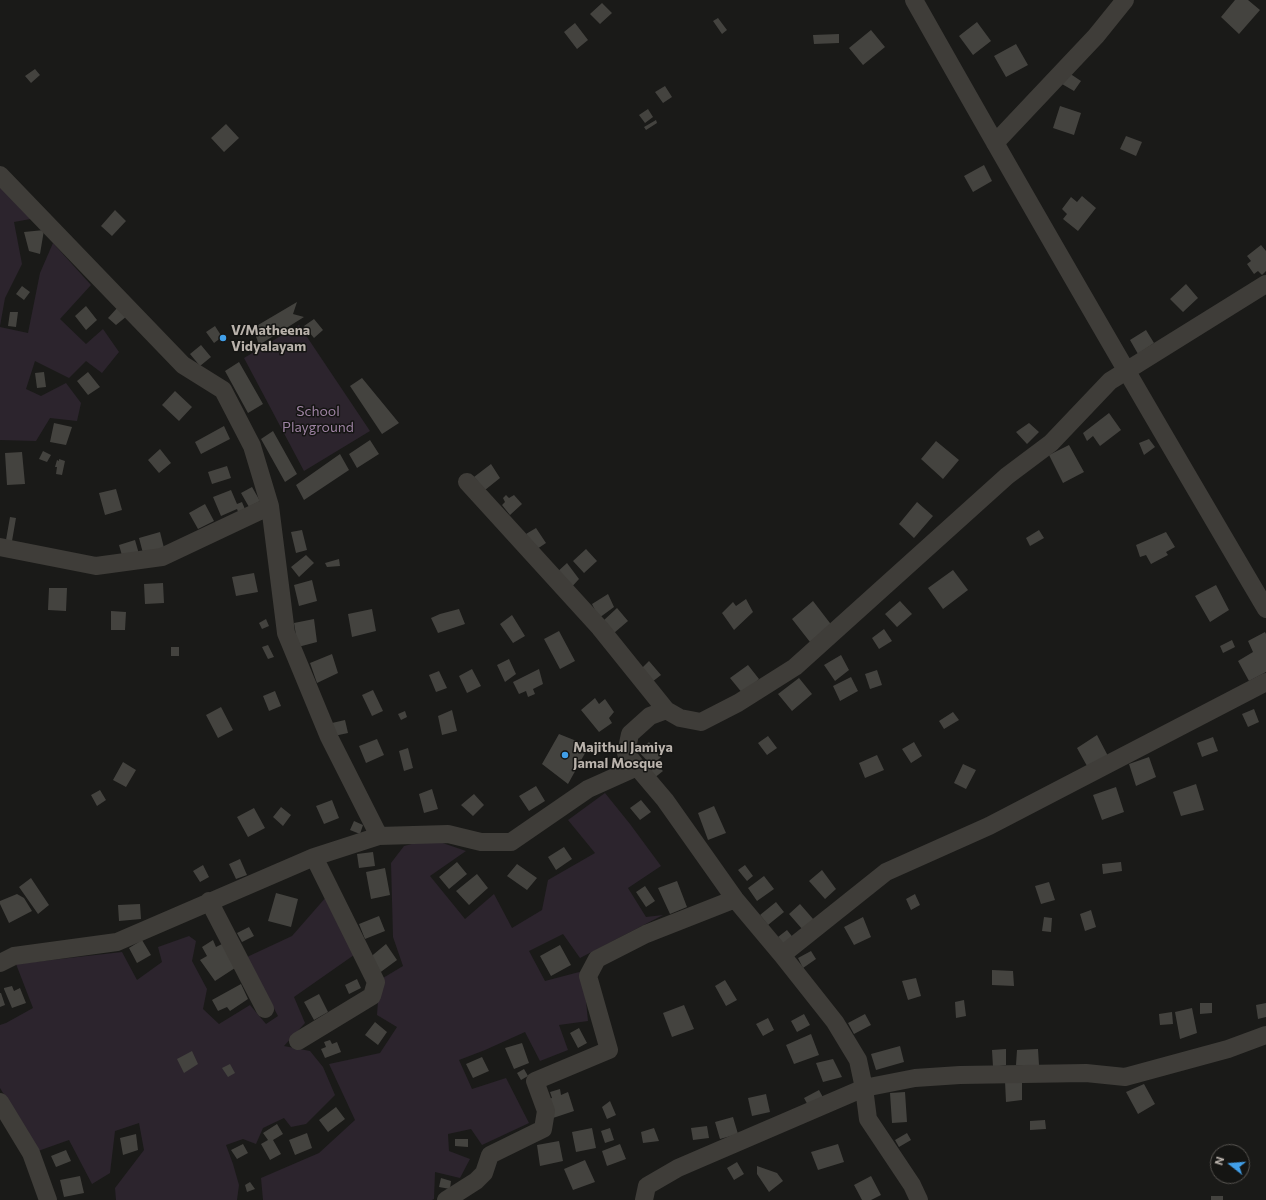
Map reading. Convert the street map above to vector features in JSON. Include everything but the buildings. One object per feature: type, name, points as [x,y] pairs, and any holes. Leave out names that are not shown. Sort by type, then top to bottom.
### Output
[{"type":"street","points":[[914,0],[994,143],[1266,609]]},
{"type":"street","points":[[994,143],[1096,36],[1125,0]]},
{"type":"street","points":[[0,175],[183,364],[223,390],[252,446],[270,506],[286,633],[328,737],[379,836]]},
{"type":"street","points":[[467,482],[600,628],[666,710],[680,718],[701,722],[738,703],[795,667],[1007,476],[1051,443],[1110,381],[1266,284]]},
{"type":"street","points":[[0,547],[96,566],[162,557],[270,506]]},
{"type":"street","points":[[782,955],[886,872],[989,826],[1266,682]]},
{"type":"street","points":[[666,710],[650,716],[630,734],[626,753],[665,800],[734,899],[782,955],[835,1022],[858,1060],[864,1088],[868,1119],[912,1185],[919,1200]]},
{"type":"street","points":[[0,963],[14,956],[117,942],[314,857],[379,836],[448,834],[482,842],[511,842],[588,789],[637,767]]},
{"type":"street","points":[[298,1041],[372,996],[376,982],[314,857]]},
{"type":"street","points":[[446,1200],[476,1181],[484,1173],[490,1156],[543,1129],[546,1110],[535,1081],[609,1050],[588,976],[597,960],[646,934],[734,899]]},
{"type":"street","points":[[209,901],[265,1010]]},
{"type":"street","points":[[644,1200],[647,1186],[678,1168],[864,1088],[915,1078],[960,1075],[1086,1073],[1125,1077],[1228,1049],[1266,1035]]},
{"type":"street","points":[[0,1102],[31,1153],[48,1200]]},
{"type":"green space","points":[[0,184],[36,218],[14,222],[22,264],[5,298],[0,326]]},
{"type":"green space","points":[[53,243],[91,285],[60,319],[86,344],[103,329],[119,352],[102,373],[86,361],[69,378],[35,361],[26,389],[41,396],[66,383],[81,403],[77,421],[50,418],[36,441],[0,440],[0,327],[28,333],[40,273]]},
{"type":"green space","name":"School Playground","points":[[299,325],[370,431],[304,471],[244,358]]},
{"type":"green space","points":[[605,793],[661,866],[628,888],[646,917],[663,915],[580,958],[563,934],[529,951],[545,981],[583,971],[588,1021],[559,1025],[568,1050],[540,1061],[525,1032],[459,1060],[472,1089],[506,1078],[529,1123],[482,1145],[471,1129],[448,1134],[449,1151],[470,1159],[460,1178],[435,1172],[434,1199],[432,1200],[263,1200],[261,1178],[319,1153],[355,1120],[329,1064],[380,1053],[397,1027],[377,1015],[378,1001],[383,978],[403,966],[393,937],[391,863],[404,846],[431,839],[466,851],[430,876],[465,919],[494,894],[512,928],[542,910],[548,880],[595,853],[568,820]]},
{"type":"green space","points":[[327,896],[354,955],[294,997],[305,1023],[284,1046],[310,1051],[323,1067],[335,1095],[306,1124],[291,1127],[284,1118],[263,1128],[256,1144],[243,1139],[226,1145],[239,1185],[237,1200],[116,1200],[115,1188],[144,1150],[139,1123],[115,1131],[110,1173],[92,1184],[69,1140],[38,1151],[0,1088],[0,1025],[33,1008],[16,964],[122,952],[137,980],[162,962],[158,947],[189,936],[196,941],[192,961],[207,989],[203,1009],[219,1024],[250,1005],[266,1024],[278,1016],[247,957],[292,936]]},
{"type":"place","name":"V/Matheena Vidyalayam","points":[[223,338]]},
{"type":"place","name":"Majithul Jamiya Jamal Mosque","points":[[565,755]]}]
